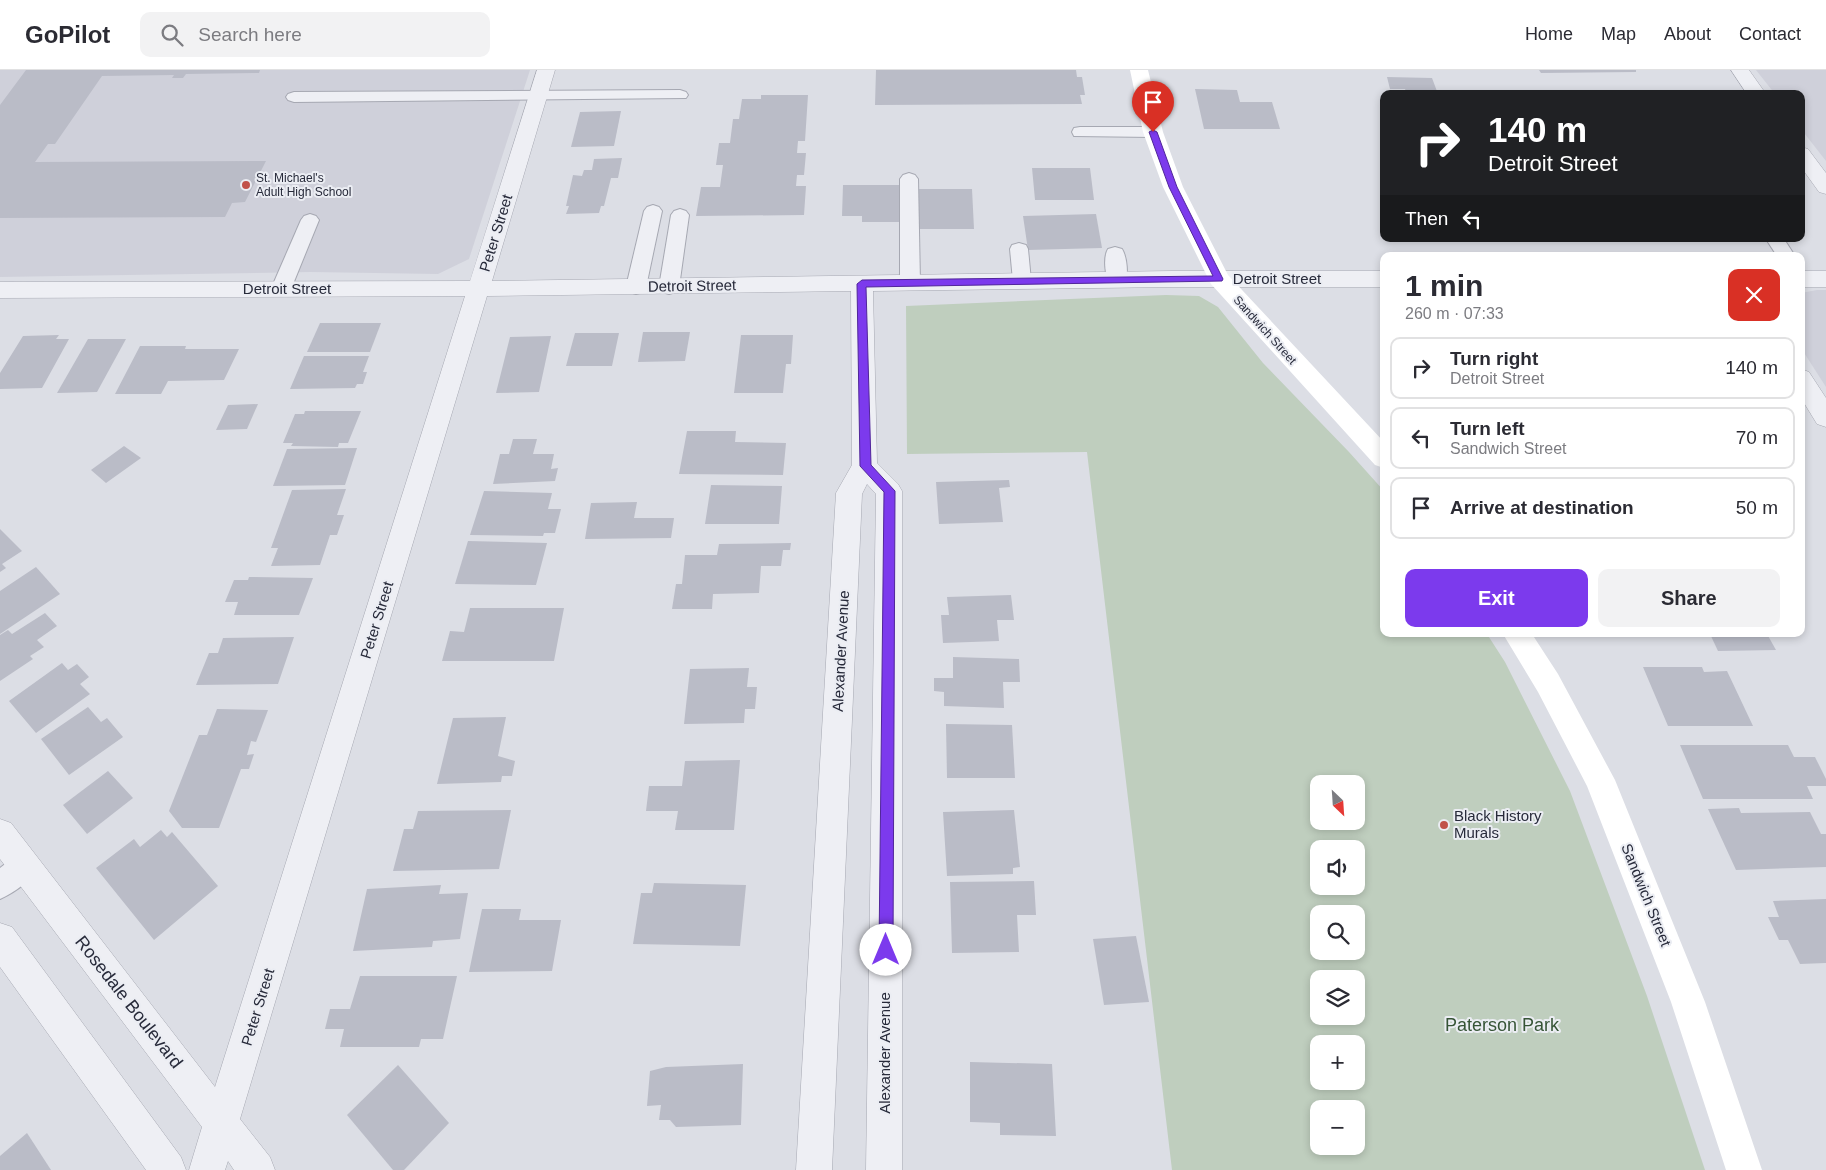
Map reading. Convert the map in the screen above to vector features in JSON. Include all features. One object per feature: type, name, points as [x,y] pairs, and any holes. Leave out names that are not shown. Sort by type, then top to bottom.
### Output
[{"type":"main road","name":"Sandwich Street","points":[[1139,70],[1153,132],[1173,187],[1219,279],[1290,359],[1380,454]]},
{"type":"main road","name":"Sandwich Street","points":[[1519,637],[1548,683],[1600,780],[1688,1002],[1744,1170]]},
{"type":"street","name":"Peter Street","points":[[207,1170],[546,70]]},
{"type":"street","points":[[1740,70],[1754,90]]},
{"type":"street","points":[[1805,158],[1826,187]]},
{"type":"street","name":"Detroit Street","points":[[0,290],[479,289],[1022,281],[1380,279]]},
{"type":"street","points":[[1805,279],[1826,279]]},
{"type":"street","points":[[862,284],[865,466]]},
{"type":"street","points":[[1805,384],[1826,418]]},
{"type":"street","name":"Alexander Avenue","points":[[814,1170],[849,493],[865,466],[889,491],[884,1170]]},
{"type":"street","name":"Rosedale Boulevard","points":[[0,834],[12,876],[222,1124],[257,1170]]},
{"type":"street","points":[[0,939],[168,1170]]},
{"type":"lane","points":[[294,97],[680,95]]},
{"type":"lane","points":[[1080,132],[1153,132]]},
{"type":"lane","points":[[909,180],[910,283]]},
{"type":"lane","points":[[636,287],[653,211]]},
{"type":"lane","points":[[669,287],[680,216]]},
{"type":"lane","points":[[281,290],[310,220]]},
{"type":"lane","points":[[1018,249],[1022,281]]},
{"type":"lane","points":[[1115,253],[1117,280]]},
{"type":"shaded area","name":"St. Michael's Adult High School","points":[[0,70],[530,70],[469,259],[438,274],[311,272],[0,277]]},
{"type":"shaded area","points":[[1756,70],[1826,70],[1826,161],[1805,134],[1805,90],[1772,90]]},
{"type":"shaded area","points":[[1826,290],[1826,387],[1805,354],[1805,292]]},
{"type":"green space","name":"Paterson Park","points":[[1166,295],[1199,296],[1218,307],[1263,363],[1380,487],[1380,637],[1489,637],[1505,662],[1570,791],[1647,996],[1705,1170],[1172,1170],[1087,452],[907,454],[906,306]]},
{"type":"building","points":[[26,70],[260,70],[259,73],[186,74],[183,78],[172,78],[174,75],[102,76],[55,144],[48,144],[35,162],[266,161],[245,202],[232,203],[225,217],[0,218],[0,105]]},
{"type":"building","points":[[876,70],[1076,70],[1077,77],[1082,77],[1085,95],[1080,95],[1082,104],[875,105]]},
{"type":"building","points":[[1539,70],[1636,70],[1636,72],[1541,73]]},
{"type":"building","points":[[1387,77],[1432,78],[1436,90],[1405,90],[1390,89]]},
{"type":"building","points":[[1195,89],[1237,90],[1240,102],[1272,102],[1280,129],[1204,129]]},
{"type":"building","points":[[761,95],[808,95],[805,141],[798,141],[797,153],[806,153],[804,175],[797,175],[796,186],[806,186],[804,215],[696,216],[701,187],[720,187],[723,165],[716,165],[719,143],[730,143],[733,119],[739,119],[742,99],[761,99]]},
{"type":"building","points":[[621,111],[614,146],[571,147],[580,112]]},
{"type":"building","points":[[622,158],[618,178],[611,178],[604,206],[601,206],[599,213],[566,214],[569,206],[566,206],[573,175],[582,176],[584,170],[592,170],[594,159]]},
{"type":"building","points":[[1032,168],[1090,168],[1094,200],[1035,200]]},
{"type":"building","points":[[843,185],[900,185],[900,222],[862,222],[862,216],[842,216]]},
{"type":"building","points":[[914,189],[972,189],[974,229],[915,229]]},
{"type":"building","points":[[1096,214],[1102,248],[1028,250],[1023,216]]},
{"type":"building","points":[[320,323],[381,323],[370,352],[307,352]]},
{"type":"building","points":[[643,332],[690,332],[685,361],[638,362]]},
{"type":"building","points":[[575,333],[619,333],[612,366],[566,366]]},
{"type":"building","points":[[59,335],[56,339],[69,339],[42,388],[0,389],[0,373],[23,336]]},
{"type":"building","points":[[741,335],[793,335],[791,364],[786,364],[783,393],[734,393]]},
{"type":"building","points":[[551,336],[539,392],[496,393],[510,337]]},
{"type":"building","points":[[88,339],[126,339],[97,392],[57,393]]},
{"type":"building","points":[[140,346],[186,346],[185,349],[239,349],[224,380],[168,381],[161,394],[115,394]]},
{"type":"building","points":[[304,356],[369,356],[363,372],[367,372],[363,384],[357,384],[355,388],[290,389]]},
{"type":"building","points":[[258,404],[247,429],[216,430],[228,405]]},
{"type":"building","points":[[305,411],[361,411],[348,443],[339,443],[338,447],[291,446],[293,443],[283,443],[295,414],[304,414]]},
{"type":"building","points":[[687,431],[736,431],[735,442],[786,443],[783,475],[679,474]]},
{"type":"building","points":[[513,439],[537,439],[533,454],[554,454],[551,469],[558,468],[555,481],[493,484],[500,454],[509,454]]},
{"type":"building","points":[[124,446],[141,458],[106,483],[91,470]]},
{"type":"building","points":[[357,448],[345,485],[273,486],[287,449]]},
{"type":"building","points":[[1009,480],[1010,487],[999,488],[1003,522],[939,524],[936,482]]},
{"type":"building","points":[[711,485],[782,486],[779,524],[705,524]]},
{"type":"building","points":[[346,489],[337,515],[344,515],[337,535],[330,535],[320,565],[271,566],[278,548],[271,548],[292,490]]},
{"type":"building","points":[[484,491],[552,493],[548,509],[561,509],[555,533],[544,533],[543,536],[470,535]]},
{"type":"building","points":[[637,502],[634,518],[674,518],[671,538],[585,539],[591,503]]},
{"type":"building","points":[[0,529],[22,551],[2,564],[6,568],[0,572]]},
{"type":"building","points":[[468,541],[547,543],[536,585],[455,584]]},
{"type":"building","points":[[791,543],[790,550],[783,550],[781,566],[761,566],[759,593],[713,594],[712,609],[672,609],[676,584],[682,584],[685,555],[717,555],[719,544]]},
{"type":"building","points":[[36,567],[60,594],[0,634],[0,591]]},
{"type":"building","points":[[249,577],[313,578],[299,615],[234,615],[238,602],[225,602],[234,580],[248,580]]},
{"type":"building","points":[[1011,595],[1014,620],[997,620],[999,641],[943,643],[941,615],[949,615],[947,597]]},
{"type":"building","points":[[470,608],[564,608],[554,661],[442,661],[450,631],[464,632]]},
{"type":"building","points":[[45,613],[57,626],[37,640],[44,647],[30,656],[33,659],[0,681],[0,635],[8,630],[12,634]]},
{"type":"building","points":[[294,637],[278,684],[196,685],[209,653],[218,653],[223,638]]},
{"type":"building","points":[[1711,637],[1769,637],[1776,650],[1718,651]]},
{"type":"building","points":[[953,657],[1019,659],[1020,682],[1003,682],[1004,708],[944,706],[944,692],[934,691],[934,678],[953,678]]},
{"type":"building","points":[[62,663],[68,670],[77,664],[89,677],[80,684],[90,694],[36,733],[9,701]]},
{"type":"building","points":[[1643,667],[1702,667],[1704,672],[1727,671],[1753,726],[1668,726]]},
{"type":"building","points":[[749,668],[747,687],[757,687],[755,709],[745,709],[744,723],[684,724],[690,669]]},
{"type":"building","points":[[88,707],[101,722],[107,718],[123,737],[69,775],[41,739]]},
{"type":"building","points":[[217,709],[268,710],[256,742],[251,741],[247,755],[254,754],[249,769],[241,769],[219,828],[182,828],[169,811],[199,735],[207,735]]},
{"type":"building","points":[[506,717],[498,756],[515,761],[512,776],[502,776],[501,782],[437,784],[453,718]]},
{"type":"building","points":[[946,724],[1012,725],[1015,778],[947,778]]},
{"type":"building","points":[[1680,745],[1788,745],[1794,757],[1815,757],[1826,779],[1826,786],[1807,786],[1813,799],[1703,799]]},
{"type":"building","points":[[740,760],[734,830],[675,830],[678,811],[646,811],[649,786],[682,786],[685,761]]},
{"type":"building","points":[[108,771],[133,798],[87,834],[63,805]]},
{"type":"building","points":[[1739,808],[1741,813],[1810,812],[1821,834],[1826,834],[1826,867],[1736,870],[1708,809]]},
{"type":"building","points":[[511,810],[499,869],[393,871],[404,829],[413,829],[418,811]]},
{"type":"building","points":[[1014,810],[1020,867],[1013,868],[1013,874],[947,876],[943,812]]},
{"type":"building","points":[[161,830],[167,837],[172,832],[218,886],[154,940],[96,868],[134,839],[140,847]]},
{"type":"building","points":[[1034,881],[1036,915],[1017,915],[1019,952],[952,953],[950,882]]},
{"type":"building","points":[[654,883],[746,885],[740,946],[633,944],[641,893],[652,893]]},
{"type":"building","points":[[441,885],[439,894],[468,893],[460,939],[433,941],[432,947],[353,951],[367,889]]},
{"type":"building","points":[[1826,899],[1826,963],[1800,964],[1788,940],[1779,940],[1768,917],[1779,917],[1773,901]]},
{"type":"building","points":[[482,909],[521,909],[519,920],[561,920],[552,971],[469,972]]},
{"type":"building","points":[[1136,936],[1149,1002],[1104,1005],[1093,939]]},
{"type":"building","points":[[360,976],[457,976],[443,1039],[421,1039],[419,1047],[340,1047],[344,1029],[325,1029],[330,1009],[350,1009]]},
{"type":"building","points":[[970,1062],[1052,1064],[1056,1136],[1000,1135],[1000,1123],[970,1122]]},
{"type":"building","points":[[743,1064],[741,1125],[676,1127],[670,1120],[659,1120],[661,1105],[647,1106],[650,1071],[666,1067]]},
{"type":"building","points":[[398,1065],[449,1123],[404,1170],[393,1170],[347,1115]]},
{"type":"building","points":[[27,1133],[51,1170],[0,1170],[0,1156]]},
{"type":"place","name":"St. Michael's Adult High School","points":[[246,185]]},
{"type":"place","name":"Black History Murals","points":[[1444,825]]},
{"type":"route","points":[[886,950],[889,491],[865,466],[862,284],[1219,279],[1173,187],[1153,132]]}]
